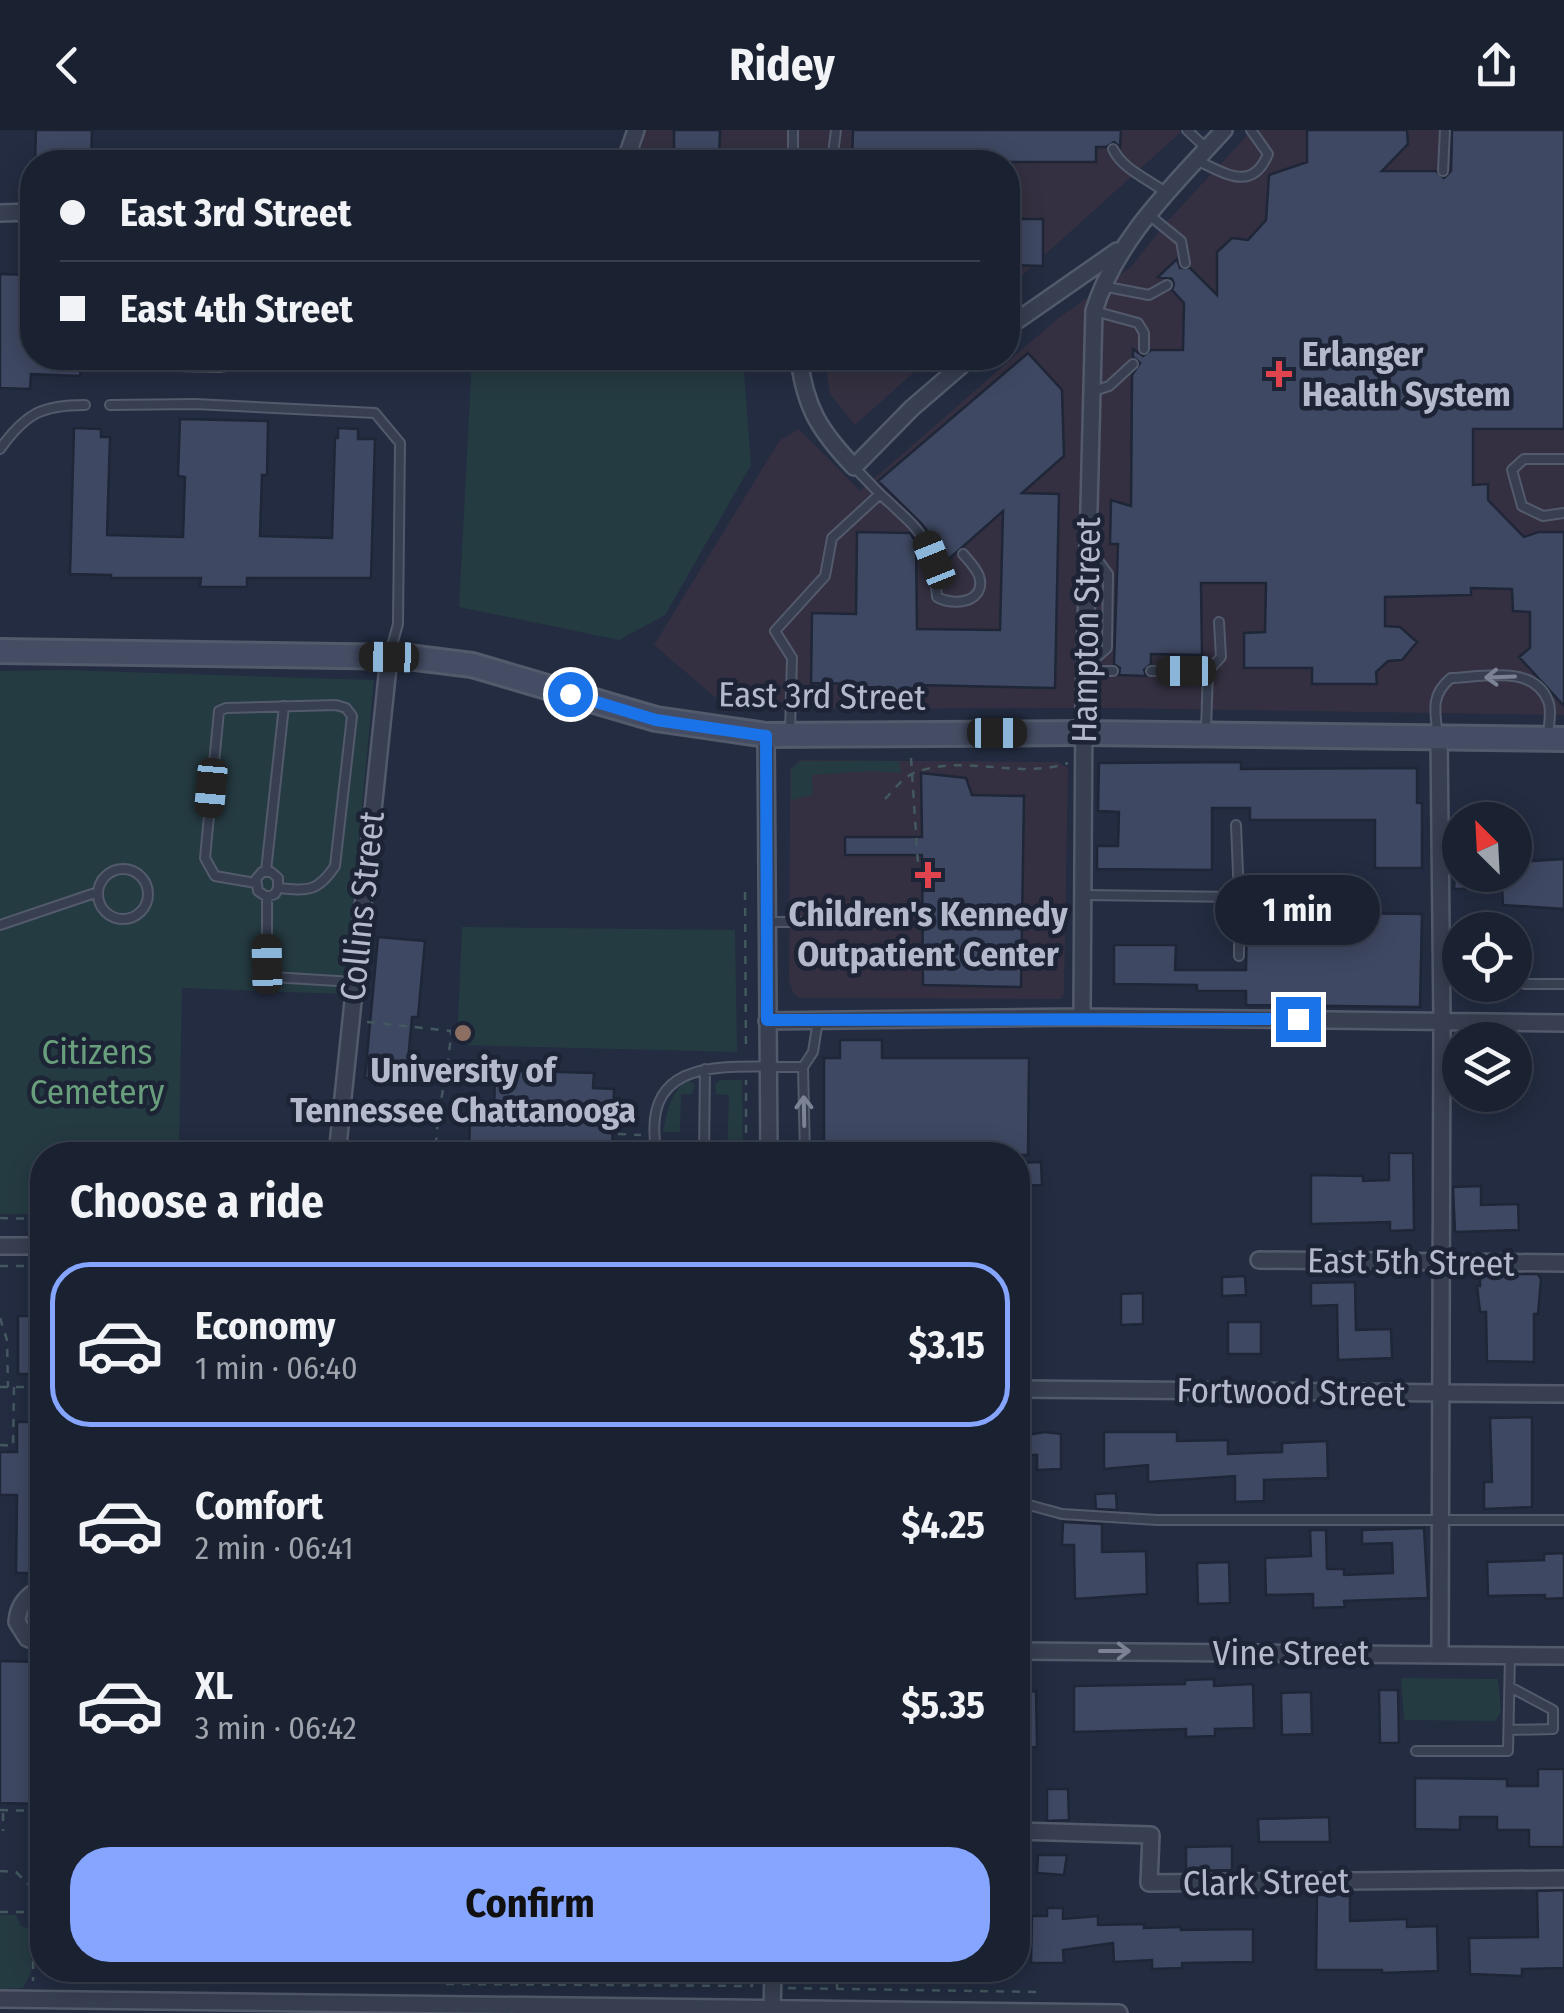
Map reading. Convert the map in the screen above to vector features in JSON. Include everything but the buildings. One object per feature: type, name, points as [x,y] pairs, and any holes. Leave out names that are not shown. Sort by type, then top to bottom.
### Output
[{"type":"main road","name":"East 3rd Street","points":[[0,650],[389,657],[472,665],[656,720],[766,736],[1084,733],[1556,738]]},
{"type":"street","points":[[1020,320],[1120,249],[1224,130]]},
{"type":"street","name":"Hampton Street","points":[[1082,1018],[1087,546],[1094,311],[1120,249]]},
{"type":"street","points":[[802,370],[807,403],[826,437],[854,466],[956,370]]},
{"type":"street","name":"Collins Street","points":[[337,1142],[389,657]]},
{"type":"street","points":[[766,736],[769,1142]]},
{"type":"street","points":[[1438,737],[1442,1020],[1440,1654]]},
{"type":"street","points":[[767,1020],[1082,1018],[1564,1023]]},
{"type":"street","points":[[0,1246],[30,1246]]},
{"type":"street","name":"East 5th Street","points":[[1258,1260],[1564,1263]]},
{"type":"street","name":"Fortwood Street","points":[[1030,1389],[1564,1394]]},
{"type":"street","points":[[30,1595],[22,1604],[17,1622],[30,1639]]},
{"type":"street","name":"Vine Street","points":[[1030,1651],[1564,1656]]},
{"type":"street","name":"Clark Street","points":[[1030,1832],[1151,1835],[1149,1883],[1564,1879]]},
{"type":"street","points":[[772,1982],[772,2010]]},
{"type":"street","points":[[0,1999],[1119,2013]]},
{"type":"lane","points":[[1186,130],[1202,155],[1236,178],[1250,177],[1262,168],[1268,154],[1250,130]]},
{"type":"lane","points":[[1444,171],[1446,130]]},
{"type":"lane","points":[[1113,149],[1124,165],[1168,194]]},
{"type":"lane","points":[[1149,215],[1181,241],[1186,263]]},
{"type":"lane","points":[[1102,286],[1149,294],[1167,285]]},
{"type":"lane","points":[[1094,311],[1138,323],[1144,334],[1144,350]]},
{"type":"lane","points":[[1091,392],[1109,386],[1132,364]]},
{"type":"lane","points":[[110,405],[194,404],[375,414],[400,443],[398,624],[389,657]]},
{"type":"lane","points":[[0,449],[24,421],[40,410],[56,405],[86,405]]},
{"type":"lane","points":[[1564,459],[1524,459],[1512,470],[1522,506],[1543,516],[1564,513]]},
{"type":"lane","points":[[854,466],[924,535],[934,560],[938,597],[946,602],[964,603],[977,593],[978,572],[963,554]]},
{"type":"lane","points":[[790,735],[792,658],[775,631],[825,576],[832,538],[880,494]]},
{"type":"lane","points":[[1206,735],[1208,671],[1220,657],[1219,622]]},
{"type":"lane","points":[[1085,670],[1113,671]]},
{"type":"lane","points":[[1151,671],[1208,671]]},
{"type":"lane","points":[[1438,737],[1434,701],[1442,685],[1452,678],[1523,676],[1539,686],[1550,703],[1556,738]]},
{"type":"lane","points":[[267,897],[258,890],[256,879],[266,872],[284,706]]},
{"type":"lane","points":[[256,883],[215,876],[205,858],[219,711],[284,706],[346,708],[352,716],[336,866],[324,882],[314,887],[278,888]]},
{"type":"lane","points":[[1236,825],[1239,956]]},
{"type":"lane","points":[[113,870],[133,870],[148,884],[148,904],[134,918],[114,919],[100,905],[98,892],[99,885],[113,870]]},
{"type":"lane","points":[[266,872],[278,878],[275,894],[267,897]]},
{"type":"lane","points":[[0,925],[98,892]]},
{"type":"lane","points":[[1084,895],[1239,897]]},
{"type":"lane","points":[[267,897],[267,964],[272,978],[354,982]]},
{"type":"lane","points":[[767,922],[815,922]]},
{"type":"lane","points":[[1532,984],[1564,984]]},
{"type":"lane","points":[[805,1142],[803,1067],[813,1052],[818,1020]]},
{"type":"lane","points":[[654,1142],[660,1097],[676,1078],[705,1069],[803,1067]]},
{"type":"lane","points":[[704,1142],[705,1069]]},
{"type":"lane","points":[[1030,1505],[1062,1514],[1157,1520],[1564,1520]]},
{"type":"lane","points":[[1416,1751],[1508,1751],[1510,1655]]},
{"type":"lane","points":[[1509,1730],[1552,1729],[1553,1710],[1510,1687]]},
{"type":"path","points":[[911,758],[919,879]]},
{"type":"path","points":[[884,799],[911,774],[960,764],[976,768],[1003,765],[1035,771],[1070,763]]},
{"type":"path","points":[[745,892],[746,1142]]},
{"type":"path","points":[[350,1020],[451,1032],[436,1142]]},
{"type":"path","points":[[618,1134],[642,1136]]},
{"type":"path","points":[[0,1218],[30,1219]]},
{"type":"path","points":[[0,1266],[30,1266]]},
{"type":"path","points":[[0,1318],[7,1340],[13,1446],[0,1445]]},
{"type":"path","points":[[0,1387],[30,1388]]},
{"type":"path","points":[[3,1831],[1,1810],[30,1811]]},
{"type":"path","points":[[0,1871],[16,1872],[30,1888]]},
{"type":"path","points":[[0,1912],[30,1912]]},
{"type":"path","points":[[446,1984],[752,1986],[752,1982]]},
{"type":"path","points":[[837,1982],[837,1989]]},
{"type":"path","points":[[787,1988],[1042,1992]]},
{"type":"shaded area","points":[[644,130],[1181,132],[1020,277],[1020,150],[642,150]]},
{"type":"shaded area","name":"Erlanger Health System","points":[[1252,130],[1564,130],[1564,715],[1109,708],[775,709],[716,698],[654,645],[780,440],[799,429],[860,491],[999,370],[1020,370],[1020,351],[1057,319],[1131,267],[1164,225]]},
{"type":"shaded area","points":[[827,370],[917,370],[855,425],[830,394]]},
{"type":"shaded area","name":"Children's Kennedy Outpatient Center","points":[[800,760],[1058,762],[1068,768],[1061,999],[799,998],[789,980],[790,770]]},
{"type":"green space","points":[[471,370],[744,370],[751,465],[665,615],[619,640],[459,607]]},
{"type":"green space","name":"Citizens Cemetery","points":[[0,671],[374,680],[343,994],[182,988],[179,1142],[30,1142],[30,1214],[0,1214]]},
{"type":"green space","points":[[801,761],[899,761],[901,773],[812,775],[813,795],[791,800],[791,769]]},
{"type":"green space","points":[[462,927],[735,930],[737,1052],[457,1045]]},
{"type":"green space","points":[[689,1080],[695,1085],[692,1094],[681,1094],[680,1132],[663,1132],[674,1095]]},
{"type":"green space","points":[[720,1080],[742,1080],[743,1142],[727,1142],[729,1095],[716,1094],[715,1085]]},
{"type":"green space","points":[[1401,1678],[1498,1679],[1501,1712],[1495,1721],[1404,1720]]},
{"type":"green space","points":[[0,1915],[16,1915],[21,1926],[30,1929],[30,1975],[23,1988],[0,1989]]},
{"type":"place","name":"Erlanger Health System","points":[[1279,374]]},
{"type":"place","name":"Children's Kennedy Outpatient Center","points":[[928,875]]},
{"type":"place","name":"University of Tennessee Chattanooga","points":[[463,1033]]},
{"type":"route","points":[[570,694],[656,720],[766,736],[767,1020],[1298,1019]]}]
